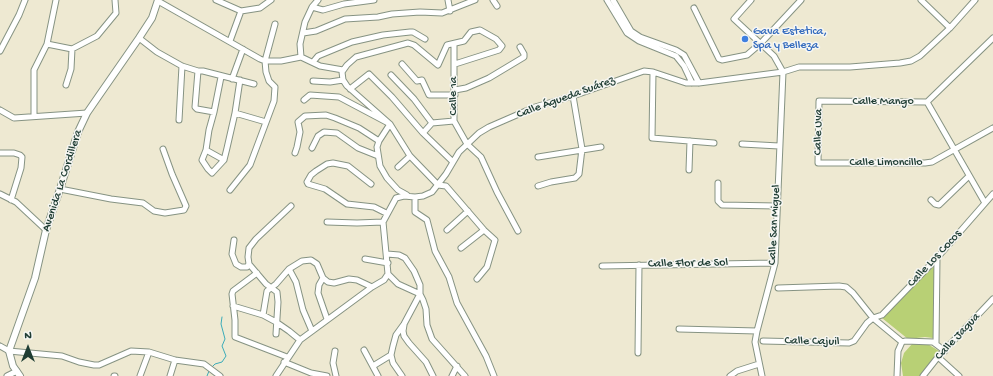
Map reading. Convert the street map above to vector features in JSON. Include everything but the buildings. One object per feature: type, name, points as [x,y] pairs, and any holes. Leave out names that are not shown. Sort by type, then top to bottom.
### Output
[{"type":"main road","name":"Avenida La Cordillera","points":[[9,351],[35,278],[46,230],[78,132],[87,113],[152,18],[158,1]]},
{"type":"main road","points":[[9,351],[13,366],[18,374]]},
{"type":"street","points":[[0,51],[19,15],[25,0]]},
{"type":"street","points":[[34,116],[34,70],[47,44],[56,0]]},
{"type":"street","points":[[47,44],[72,50],[97,36],[116,13],[115,0]]},
{"type":"street","points":[[216,0],[241,11],[260,8],[271,0]]},
{"type":"street","points":[[301,57],[300,44],[305,22],[312,7],[318,0]]},
{"type":"street","points":[[312,7],[323,10],[344,4],[374,0]]},
{"type":"street","points":[[448,0],[450,11]]},
{"type":"street","points":[[303,33],[316,31],[345,18],[378,17],[392,14],[420,12],[442,13],[475,0]]},
{"type":"street","points":[[493,0],[497,6]]},
{"type":"street","points":[[607,0],[624,30],[638,41],[672,53],[687,67],[699,83]]},
{"type":"street","points":[[613,0],[631,31],[640,37],[680,52],[684,55],[692,83]]},
{"type":"street","points":[[751,0],[734,19],[762,43],[774,56],[783,72]]},
{"type":"street","points":[[791,0],[796,5]]},
{"type":"street","points":[[694,8],[720,59],[747,55],[762,43],[801,0]]},
{"type":"street","points":[[921,0],[950,28]]},
{"type":"street","name":"Calle Águeda Suárez","points":[[382,222],[396,198],[404,196],[413,197],[428,195],[438,185],[466,144],[479,134],[489,127],[535,107],[573,96],[640,71],[653,72],[676,80],[699,83],[783,72],[799,67],[850,67],[911,61],[920,56],[950,28],[975,0]]},
{"type":"street","points":[[158,1],[265,61],[281,61],[301,57],[320,66],[343,70]]},
{"type":"street","points":[[230,41],[241,11]]},
{"type":"street","points":[[230,190],[250,166],[274,101],[276,90],[269,81],[265,61],[275,24]]},
{"type":"street","points":[[455,64],[499,50],[502,46],[496,39],[480,30],[471,32],[464,42],[448,45],[438,65],[414,45],[408,43],[356,57],[343,70],[342,80],[350,89],[390,124],[410,156],[438,185],[446,186],[484,230],[495,240],[487,267],[477,279]]},
{"type":"street","points":[[313,62],[318,56],[352,42],[383,35],[410,32],[425,39]]},
{"type":"street","points":[[139,38],[157,52],[182,66],[254,84]]},
{"type":"street","name":"Calle Mango","points":[[819,101],[927,102],[993,38]]},
{"type":"street","name":"Calle 1a","points":[[454,44],[454,121],[466,144]]},
{"type":"street","points":[[402,64],[417,81],[422,80],[429,95],[455,92],[489,78],[524,57],[520,47]]},
{"type":"street","points":[[232,79],[242,49]]},
{"type":"street","points":[[66,85],[71,69],[72,50]]},
{"type":"street","points":[[179,120],[182,66]]},
{"type":"street","points":[[198,71],[194,107],[197,109],[214,112]]},
{"type":"street","points":[[653,72],[652,138],[714,143]]},
{"type":"street","name":"Calle San Miguel","points":[[762,376],[755,342],[775,263],[783,72]]},
{"type":"street","points":[[350,89],[369,74],[453,162]]},
{"type":"street","points":[[221,76],[206,150],[202,161],[212,172],[224,160],[235,113],[240,80]]},
{"type":"street","points":[[391,76],[414,99],[432,123]]},
{"type":"street","points":[[314,81],[330,82],[342,80]]},
{"type":"street","points":[[304,100],[310,95],[339,96],[390,124]]},
{"type":"street","points":[[538,186],[575,178],[579,174],[582,149],[573,96]]},
{"type":"street","name":"Calle Uva","points":[[818,163],[819,101]]},
{"type":"street","points":[[927,102],[953,150],[985,203]]},
{"type":"street","points":[[0,110],[14,118],[87,113]]},
{"type":"street","points":[[235,113],[266,122]]},
{"type":"street","points":[[295,153],[300,132],[298,122],[305,116],[326,115],[335,118],[359,128],[379,141]]},
{"type":"street","points":[[424,133],[432,123],[454,121]]},
{"type":"street","points":[[390,124],[379,141],[377,147],[380,166],[387,178],[398,190],[413,197],[414,212],[427,220],[435,251],[449,277],[457,303],[486,356],[494,376]]},
{"type":"street","name":"Calle Limoncillo","points":[[818,163],[932,162],[993,128]]},
{"type":"street","points":[[312,148],[318,136],[324,132],[337,133],[358,148],[378,156]]},
{"type":"street","points":[[689,170],[690,141]]},
{"type":"street","points":[[466,144],[481,157],[518,232]]},
{"type":"street","points":[[742,144],[779,146]]},
{"type":"street","points":[[538,156],[601,147]]},
{"type":"street","points":[[60,189],[111,199],[143,203],[154,211],[165,213],[184,210],[186,206],[163,149]]},
{"type":"street","points":[[206,150],[224,160]]},
{"type":"street","points":[[0,153],[20,154],[22,157],[21,168],[11,200]]},
{"type":"street","points":[[398,167],[410,156]]},
{"type":"street","points":[[371,184],[348,166],[333,163],[327,164],[316,171],[311,175],[307,182],[308,184],[325,189],[347,204],[374,207],[386,214]]},
{"type":"street","points":[[931,200],[935,204],[939,205],[970,176]]},
{"type":"street","points":[[718,184],[718,201],[722,205],[777,206]]},
{"type":"street","points":[[0,194],[16,202],[46,230]]},
{"type":"street","name":"Calle Los Cocos","points":[[873,318],[882,315],[937,258],[993,194]]},
{"type":"street","points":[[276,334],[277,292],[266,284],[249,264],[249,248],[265,230],[291,206]]},
{"type":"street","points":[[447,230],[468,211]]},
{"type":"street","points":[[276,376],[287,357],[300,340],[327,319],[384,280],[388,274],[387,254],[382,222],[327,222]]},
{"type":"street","points":[[461,248],[484,230]]},
{"type":"street","points":[[234,240],[232,254],[236,264],[241,267],[247,267],[249,264]]},
{"type":"street","points":[[387,254],[399,255],[405,258],[410,264],[418,281],[420,294],[426,309],[427,325],[432,339],[465,376]]},
{"type":"street","points":[[936,344],[937,258]]},
{"type":"street","points":[[365,259],[388,263]]},
{"type":"street","points":[[262,315],[267,291],[272,288],[289,269],[302,261],[311,260],[317,264],[323,278],[328,282],[334,283],[349,279],[357,280],[372,287]]},
{"type":"street","name":"Calle Flor de Sol","points":[[602,266],[775,263]]},
{"type":"street","points":[[638,353],[639,265]]},
{"type":"street","points":[[289,269],[296,282],[303,310],[312,331]]},
{"type":"street","points":[[257,273],[233,291],[235,338],[287,357]]},
{"type":"street","points":[[388,274],[398,284],[420,294]]},
{"type":"street","points":[[323,278],[319,285],[318,292],[327,319]]},
{"type":"street","points":[[778,288],[846,287],[853,293],[873,318],[902,342],[926,341],[936,344],[945,351]]},
{"type":"street","points":[[402,376],[393,363],[391,355],[396,335],[404,324],[420,294]]},
{"type":"street","name":"Calle Jagua","points":[[923,376],[938,357],[993,299]]},
{"type":"street","points":[[233,306],[262,315],[276,322],[300,340]]},
{"type":"street","name":"Calle Cajuil","points":[[763,341],[849,343],[854,341],[873,318]]},
{"type":"street","points":[[404,324],[404,336],[426,362],[433,376]]},
{"type":"street","points":[[679,329],[757,331]]},
{"type":"street","points":[[897,376],[898,351],[902,342]]},
{"type":"street","points":[[0,346],[9,351],[62,356],[94,365],[131,351],[149,352],[176,360],[199,363],[208,366],[213,372],[220,376]]},
{"type":"street","points":[[364,350],[378,376]]},
{"type":"street","points":[[140,376],[149,352]]},
{"type":"street","points":[[335,352],[333,363],[336,376]]},
{"type":"street","points":[[373,366],[391,355]]},
{"type":"street","points":[[938,357],[959,376]]},
{"type":"street","points":[[170,376],[176,360]]},
{"type":"street","points":[[284,362],[311,373],[327,376]]},
{"type":"street","points":[[730,376],[736,371],[759,364]]},
{"type":"street","points":[[452,376],[457,366]]},
{"type":"street","points":[[280,371],[284,376]]},
{"type":"street","points":[[7,376],[18,374]]},
{"type":"green space","points":[[935,265],[933,338],[925,337],[908,339],[882,318]]},
{"type":"green space","points":[[926,343],[939,351],[920,376],[903,376],[901,363],[904,353],[912,344]]},
{"type":"waterway","points":[[212,367],[215,364],[222,362],[226,356],[222,346],[225,339],[221,324],[222,317]]},
{"type":"waterway","points":[[207,376],[209,371]]},
{"type":"place","name":"Gava Estetica, Spa y Belleza","points":[[745,39]]}]
